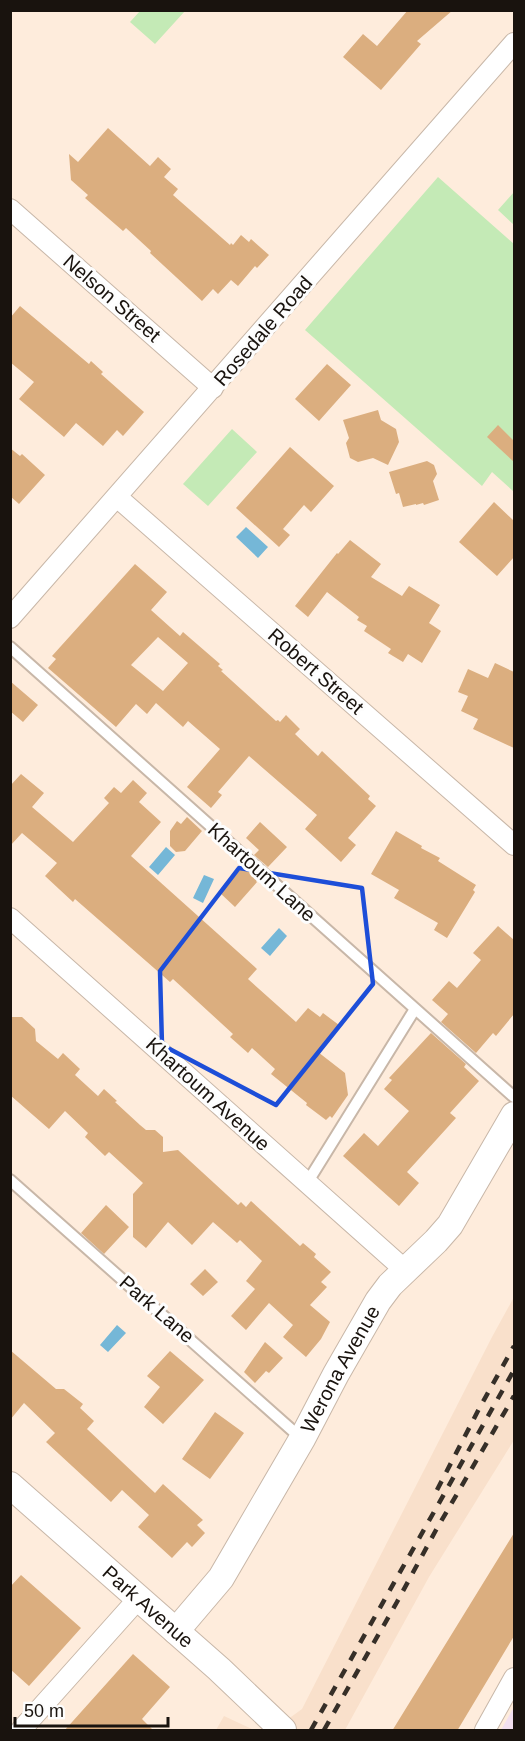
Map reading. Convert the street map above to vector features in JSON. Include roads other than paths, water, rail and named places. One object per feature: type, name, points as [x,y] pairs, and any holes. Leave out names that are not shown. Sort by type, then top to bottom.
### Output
[{"type":"street","name":"Rosedale Road","points":[[10,618],[514,44]]},
{"type":"street","name":"Nelson Street","points":[[10,209],[213,388]]},
{"type":"street","name":"Robert Street","points":[[117,497],[514,844]]},
{"type":"street","name":"Khartoum Avenue","points":[[10,918],[405,1270]]},
{"type":"street","name":"Werona Avenue","points":[[176,1631],[221,1578],[302,1439],[378,1301],[390,1285],[436,1242],[450,1224],[514,1115]]},
{"type":"street","name":"Park Avenue","points":[[10,1485],[219,1669],[276,1724]]},
{"type":"street","points":[[21,1731],[138,1599]]},
{"type":"street","points":[[485,1731],[514,1678]]},
{"type":"lane","name":"Khartoum Lane","points":[[10,647],[514,1097]]},
{"type":"lane","points":[[307,1183],[415,1009]]},
{"type":"lane","name":"Park Lane","points":[[10,1180],[302,1439]]},
{"type":"water","points":[[246,527],[268,547],[258,558],[236,537]]},
{"type":"water","points":[[166,847],[175,855],[158,875],[149,867]]},
{"type":"water","points":[[204,875],[214,879],[203,903],[193,898]]},
{"type":"water","points":[[279,928],[287,936],[270,956],[261,948]]},
{"type":"water","points":[[117,1325],[126,1333],[108,1352],[100,1345]]},
{"type":"railway","points":[[437,1490],[514,1346]]},
{"type":"railway","points":[[311,1730],[514,1370]]},
{"type":"railway","points":[[324,1730],[514,1396]]}]
